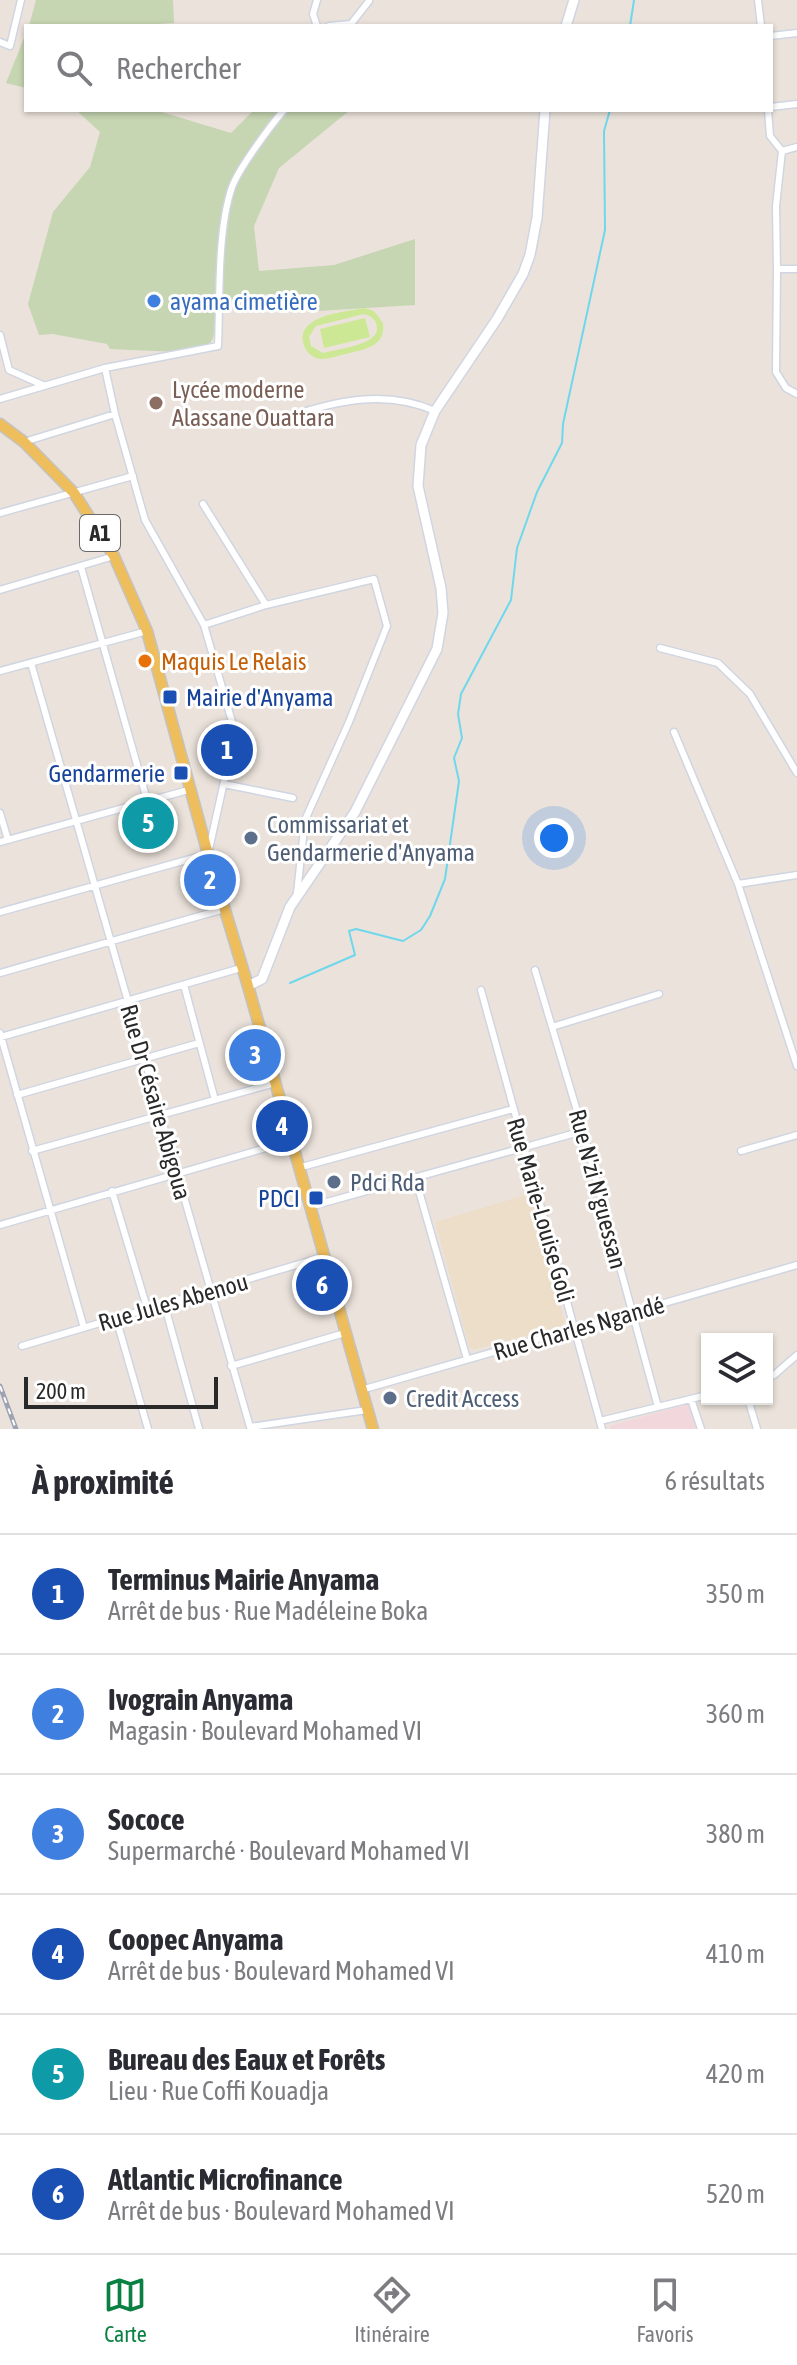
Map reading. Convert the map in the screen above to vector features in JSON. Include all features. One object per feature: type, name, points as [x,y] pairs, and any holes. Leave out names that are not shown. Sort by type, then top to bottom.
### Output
[{"type":"main road","name":"A1","points":[[0,424],[24,442],[74,493],[114,556],[147,631],[373,1429]]},
{"type":"street","points":[[0,42],[10,46],[21,0]]},
{"type":"street","points":[[316,24],[313,14],[317,0]]},
{"type":"street","points":[[567,24],[574,0]]},
{"type":"street","points":[[758,0],[761,24]]},
{"type":"street","points":[[351,24],[369,1]]},
{"type":"street","points":[[773,36],[797,33]]},
{"type":"street","points":[[773,108],[797,104]]},
{"type":"street","points":[[0,399],[105,368],[218,346],[221,248],[233,185],[283,112]]},
{"type":"street","points":[[248,986],[262,979],[290,907],[355,812],[429,668],[439,641],[443,613],[441,588],[418,486],[421,445],[435,411],[497,319],[523,274],[537,218],[545,112]]},
{"type":"street","points":[[770,112],[770,136],[782,151],[776,206],[776,372],[786,388],[797,394]]},
{"type":"street","points":[[782,151],[797,147]]},
{"type":"street","points":[[777,269],[797,269]]},
{"type":"street","points":[[0,335],[9,370],[45,386]]},
{"type":"street","points":[[0,912],[208,854],[235,732],[204,625],[145,520],[105,368]]},
{"type":"street","points":[[270,422],[322,407],[380,397],[416,403],[435,411]]},
{"type":"street","points":[[24,442],[115,414]]},
{"type":"street","points":[[0,513],[133,476]]},
{"type":"street","points":[[203,504],[266,605]]},
{"type":"street","points":[[0,590],[114,556]]},
{"type":"street","points":[[81,567],[147,800]]},
{"type":"street","points":[[204,625],[266,605],[374,579],[387,626],[305,820],[297,896]]},
{"type":"street","points":[[0,671],[147,631]]},
{"type":"street","points":[[660,648],[718,663],[750,694],[797,773]]},
{"type":"street","name":"Rue Dr Césaire Abigoua","points":[[31,663],[250,1427],[367,1410]]},
{"type":"street","points":[[674,732],[738,884],[797,1066]]},
{"type":"street","points":[[224,784],[293,798]]},
{"type":"street","points":[[0,813],[4,841],[192,789]]},
{"type":"street","points":[[738,884],[797,875]]},
{"type":"street","points":[[0,973],[224,909]]},
{"type":"street","points":[[84,1328],[1,1035],[241,968]]},
{"type":"street","name":"Rue N'zi N'guessan","points":[[535,970],[583,1131],[658,1407]]},
{"type":"street","points":[[184,985],[215,1100]]},
{"type":"street","name":"Rue Marie-Louise Goli","points":[[481,990],[602,1429]]},
{"type":"street","points":[[552,1027],[659,994]]},
{"type":"street","points":[[17,1095],[199,1043]]},
{"type":"street","points":[[32,1151],[275,1083]]},
{"type":"street","points":[[298,1168],[513,1109]]},
{"type":"street","points":[[309,1207],[583,1131]]},
{"type":"street","points":[[741,1151],[797,1135]]},
{"type":"street","points":[[0,1225],[290,1141]]},
{"type":"street","points":[[415,1177],[467,1359]]},
{"type":"street","points":[[112,1191],[147,1308]]},
{"type":"street","name":"Rue Jules Abenou","points":[[22,1346],[323,1257]]},
{"type":"street","name":"Rue Charles Ngandé","points":[[361,1390],[797,1265]]},
{"type":"street","points":[[164,1303],[199,1429]]},
{"type":"street","points":[[116,1318],[148,1429]]},
{"type":"street","points":[[231,1366],[345,1333]]},
{"type":"street","points":[[773,1375],[797,1355]]},
{"type":"street","points":[[600,1421],[701,1396]]},
{"type":"street","points":[[691,1399],[701,1429]]},
{"type":"street","points":[[750,1405],[757,1429]]},
{"type":"street","points":[[311,1419],[314,1429]]},
{"type":"shaded area","points":[[535,1192],[556,1264],[549,1267],[565,1322],[562,1326],[473,1350],[469,1347],[435,1222]]},
{"type":"shaded area","points":[[691,1403],[698,1429],[610,1429],[610,1426]]},
{"type":"green space","points":[[36,0],[173,0],[174,23],[30,24]]},
{"type":"green space","points":[[24,38],[24,88],[6,83]]},
{"type":"green space","points":[[78,112],[162,112],[231,133],[252,112],[348,112],[279,168],[254,226],[259,271],[334,265],[415,239],[415,305],[318,311],[304,298],[262,294],[218,306],[209,345],[178,352],[110,349],[107,344],[53,334],[39,335],[28,304],[53,212],[90,167],[100,132]]},
{"type":"green space","points":[[364,308],[374,311],[383,323],[378,342],[367,348],[322,359],[308,353],[303,335],[314,321]],"holes":[[[364,314],[371,317],[377,327],[372,338],[323,353],[311,346],[309,337],[316,326]]]},
{"type":"green space","points":[[365,318],[370,337],[324,348],[320,329]]},
{"type":"waterway","points":[[630,24],[634,0]]},
{"type":"waterway","points":[[290,983],[355,955],[349,931],[356,929],[403,941],[421,930],[445,879],[459,781],[454,758],[462,738],[458,714],[461,694],[511,600],[517,548],[537,492],[562,443],[563,424],[605,230],[604,131],[609,112]]},
{"type":"railway","points":[[0,1386],[16,1429]]},
{"type":"place","name":"ayama cimetière","points":[[154,301]]},
{"type":"place","name":"Lycée moderne Alassane Ouattara","points":[[156,403]]},
{"type":"place","name":"Maquis Le Relais","points":[[145,661]]},
{"type":"place","name":"Mairie d'Anyama","points":[[170,697]]},
{"type":"place","name":"Terminus Mairie Anyama","points":[[227,750]]},
{"type":"place","name":"Gendarmerie","points":[[181,773]]},
{"type":"place","name":"Bureau des Eaux et Forêts","points":[[148,823]]},
{"type":"place","name":"Commissariat et Gendarmerie d'Anyama","points":[[251,838]]},
{"type":"place","name":"Ivograin Anyama","points":[[210,880]]},
{"type":"place","name":"Sococe","points":[[255,1055]]},
{"type":"place","name":"Coopec Anyama","points":[[282,1126]]},
{"type":"place","name":"Pdci Rda","points":[[334,1182]]},
{"type":"place","name":"PDCI","points":[[316,1198]]},
{"type":"place","name":"Atlantic Microfinance","points":[[322,1285]]},
{"type":"place","name":"Credit Access","points":[[390,1398]]}]
